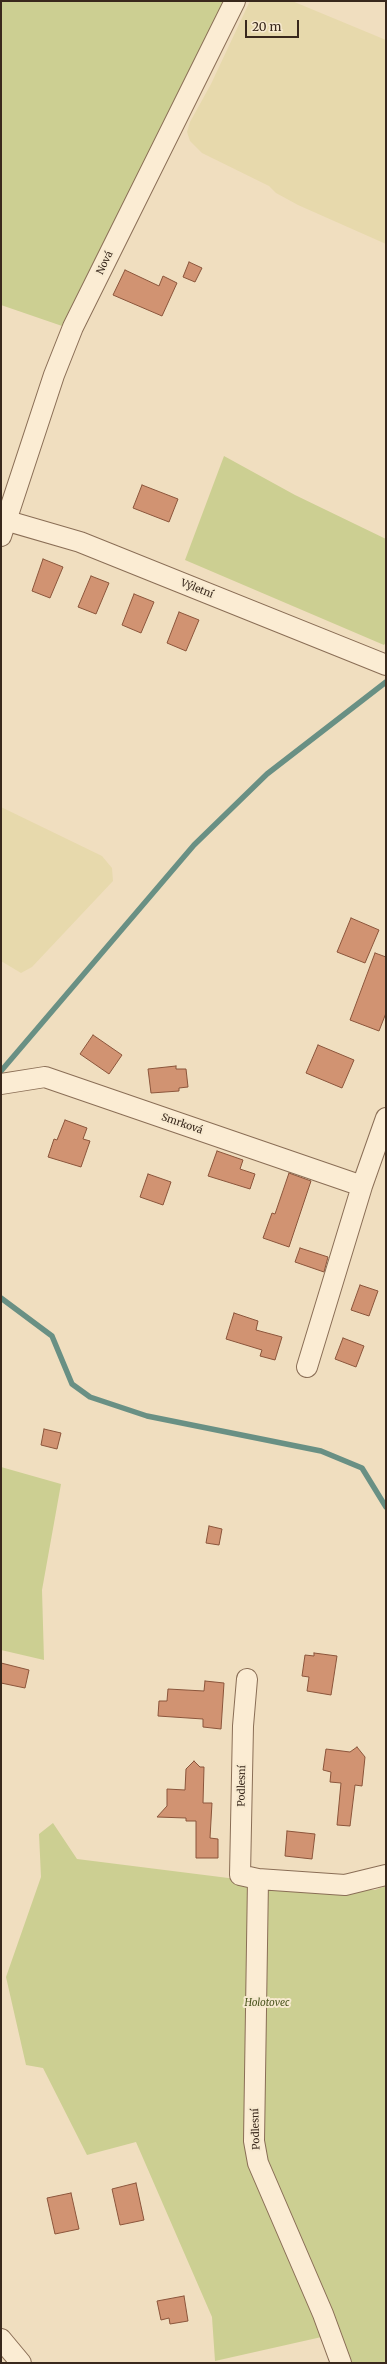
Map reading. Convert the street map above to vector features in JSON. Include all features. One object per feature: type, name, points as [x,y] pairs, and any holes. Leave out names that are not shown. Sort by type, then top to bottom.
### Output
[{"type":"street","name":"Nová","points":[[2,525],[54,375],[73,327],[235,1]]},
{"type":"street","name":"Výletní","points":[[2,525],[80,542],[386,665]]},
{"type":"street","name":"Smrková","points":[[1,1084],[45,1077],[362,1186]]},
{"type":"street","points":[[307,1367],[362,1186],[386,1118]]},
{"type":"street","name":"Podlesní","points":[[248,1679],[244,1726],[240,1875],[258,1879],[345,1885],[386,1875]]},
{"type":"street","name":"Podlesní","points":[[258,1879],[254,2141],[258,2163],[323,2314],[340,2363]]},
{"type":"street","points":[[1,2339],[21,2363]]},
{"type":"shaded area","points":[[250,1],[292,1],[386,40],[386,244],[298,205],[276,193],[269,186],[202,153],[190,141],[187,132],[190,122],[211,84]]},
{"type":"shaded area","points":[[1,807],[102,856],[112,868],[113,881],[32,967],[21,973],[1,961]]},
{"type":"green space","points":[[1,1],[227,1],[65,327],[1,305]]},
{"type":"green space","points":[[224,456],[295,495],[386,539],[386,642],[384,645],[185,560]]},
{"type":"green space","points":[[1,1467],[61,1484],[42,1590],[44,1660],[1,1650]]},
{"type":"green space","name":"Holotovec","points":[[53,1823],[77,1859],[324,1890],[375,1890],[386,1886],[386,2363],[336,2363],[326,2336],[215,2361],[212,2317],[136,2142],[87,2155],[43,2068],[26,2065],[6,1977],[41,1877],[39,1834]]},
{"type":"building","points":[[189,262],[202,268],[195,282],[183,277]]},
{"type":"building","points":[[125,270],[159,286],[163,276],[177,283],[162,316],[113,295]]},
{"type":"building","points":[[142,485],[178,499],[169,522],[133,508]]},
{"type":"building","points":[[43,559],[63,567],[50,598],[32,591]]},
{"type":"building","points":[[91,576],[109,583],[96,614],[78,607]]},
{"type":"building","points":[[134,594],[154,602],[141,633],[122,625]]},
{"type":"building","points":[[179,612],[199,620],[186,651],[167,643]]},
{"type":"building","points":[[351,918],[379,930],[365,963],[337,952]]},
{"type":"building","points":[[375,953],[386,957],[386,1013],[379,1031],[350,1020]]},
{"type":"building","points":[[93,1035],[122,1055],[109,1074],[80,1054]]},
{"type":"building","points":[[318,1045],[354,1060],[342,1088],[306,1073]]},
{"type":"building","points":[[176,1066],[176,1069],[186,1069],[188,1087],[179,1088],[179,1091],[151,1093],[148,1069]]},
{"type":"building","points":[[65,1120],[87,1128],[83,1139],[90,1141],[81,1167],[48,1157],[54,1139],[57,1140]]},
{"type":"building","points":[[217,1151],[243,1160],[240,1169],[255,1174],[250,1189],[208,1176]]},
{"type":"building","points":[[289,1173],[311,1181],[289,1247],[263,1238],[272,1213],[275,1214]]},
{"type":"building","points":[[148,1174],[171,1182],[163,1205],[140,1197]]},
{"type":"building","points":[[300,1248],[328,1257],[324,1272],[295,1262]]},
{"type":"building","points":[[360,1285],[378,1291],[369,1316],[351,1310]]},
{"type":"building","points":[[234,1313],[258,1321],[256,1330],[282,1337],[275,1360],[260,1356],[262,1350],[226,1339]]},
{"type":"building","points":[[343,1338],[364,1346],[356,1367],[335,1359]]},
{"type":"building","points":[[44,1429],[61,1433],[57,1449],[41,1445]]},
{"type":"building","points":[[209,1526],[222,1529],[219,1545],[206,1543]]},
{"type":"building","points":[[314,1653],[337,1656],[331,1695],[307,1691],[309,1677],[302,1676],[305,1655],[314,1656]]},
{"type":"building","points":[[1,1663],[29,1670],[25,1688],[1,1683]]},
{"type":"building","points":[[205,1681],[224,1683],[221,1729],[203,1727],[203,1719],[158,1716],[159,1701],[167,1701],[168,1689],[204,1691]]},
{"type":"building","points":[[357,1747],[365,1757],[362,1786],[355,1785],[350,1826],[337,1825],[341,1783],[330,1782],[331,1772],[323,1770],[326,1749],[350,1752]]},
{"type":"building","points":[[194,1761],[200,1767],[204,1767],[203,1803],[212,1803],[210,1838],[218,1839],[218,1858],[196,1858],[196,1821],[186,1821],[186,1818],[157,1817],[167,1806],[167,1789],[185,1790],[186,1769]]},
{"type":"building","points":[[287,1831],[315,1834],[312,1859],[285,1856]]},
{"type":"building","points":[[136,2183],[144,2220],[120,2225],[112,2189]]},
{"type":"building","points":[[71,2193],[79,2229],[55,2234],[47,2198]]},
{"type":"building","points":[[184,2296],[188,2321],[170,2324],[169,2318],[161,2320],[157,2301]]},
{"type":"waterway","points":[[1,1071],[194,845],[267,774],[386,682]]},
{"type":"waterway","points":[[1,1298],[52,1336],[72,1384],[90,1397],[147,1416],[321,1451],[362,1468],[386,1507]]}]
